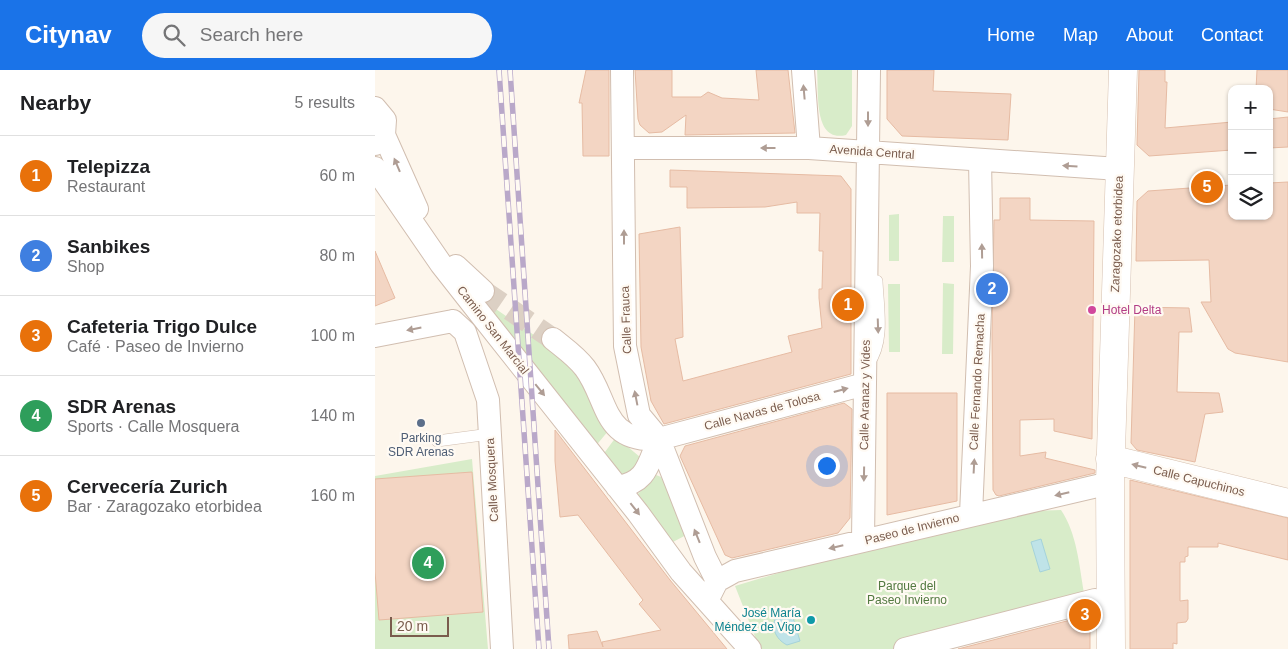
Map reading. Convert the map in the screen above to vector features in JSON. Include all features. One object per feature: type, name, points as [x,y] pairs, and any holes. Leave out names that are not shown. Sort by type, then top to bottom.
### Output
[{"type":"main road","name":"Zaragozako etorbidea","points":[[1111,649],[1110,471],[1123,70]]},
{"type":"main road","name":"Calle Capuchinos","points":[[1110,471],[1288,503]]},
{"type":"street","name":"Calle Frauca","points":[[622,70],[625,346],[639,415],[659,440],[705,557],[712,590]]},
{"type":"street","points":[[803,70],[809,148]]},
{"type":"street","name":"Calle Aranaz y Vides","points":[[863,540],[869,70]]},
{"type":"street","name":"Camino San Marcial","points":[[375,108],[385,120],[379,140],[429,230],[461,273],[483,290]]},
{"type":"street","name":"Avenida Central","points":[[624,148],[809,148],[1119,169]]},
{"type":"street","name":"Calle Fernando Remacha","points":[[971,514],[982,274],[980,160]]},
{"type":"street","name":"Camino San Marcial","points":[[375,168],[441,264],[617,487],[681,572],[712,590],[750,649]]},
{"type":"street","name":"Calle Mosquera","points":[[441,264],[459,326],[488,400],[502,649]]},
{"type":"street","points":[[375,336],[488,324]]},
{"type":"street","points":[[553,339],[570,352],[586,369],[605,412],[614,424],[629,435],[645,440],[659,440],[643,477],[629,485],[617,487]]},
{"type":"street","name":"Calle Navas de Tolosa","points":[[659,440],[865,376]]},
{"type":"street","name":"Paseo de Invierno","points":[[712,590],[735,571],[971,514],[1110,471]]},
{"type":"street","points":[[905,649],[1095,600]]},
{"type":"lane","points":[[868,180],[875,191],[878,252]]},
{"type":"lane","points":[[865,376],[876,354],[879,342],[877,279]]},
{"type":"lane","points":[[437,441],[490,434]]},
{"type":"green space","points":[[817,70],[852,70],[852,126],[846,135],[835,135],[828,131],[823,124],[818,102]]},
{"type":"green space","points":[[899,214],[899,261],[889,261],[889,215]]},
{"type":"green space","points":[[943,216],[954,216],[954,262],[942,262]]},
{"type":"green space","points":[[943,283],[954,284],[953,354],[942,354]]},
{"type":"green space","points":[[888,284],[900,284],[900,352],[889,352]]},
{"type":"green space","points":[[471,292],[569,359],[609,430],[594,448]]},
{"type":"green space","points":[[616,437],[640,457],[641,460],[628,481],[602,456]]},
{"type":"green space","points":[[472,459],[488,649],[375,649],[375,476]]},
{"type":"green space","points":[[656,475],[661,477],[690,533],[671,543],[637,495]]},
{"type":"green space","name":"Parque del Paseo Invierno","points":[[1061,510],[1074,539],[1084,593],[914,649],[760,649],[735,586],[869,546],[1032,511]]},
{"type":"water","points":[[1041,539],[1050,569],[1040,572],[1031,542]]},
{"type":"water","points":[[791,611],[800,641],[787,645],[777,636],[774,623],[777,615]]},
{"type":"building","points":[[586,70],[609,70],[609,156],[583,156],[582,103],[579,103]]},
{"type":"building","points":[[635,70],[672,70],[672,97],[701,97],[708,92],[722,98],[759,100],[756,70],[788,70],[795,133],[685,135],[686,115],[662,132],[649,133],[640,125],[638,119]]},
{"type":"building","points":[[887,70],[934,70],[933,91],[1011,94],[1008,140],[902,136],[887,119]]},
{"type":"building","points":[[1139,70],[1165,70],[1165,82],[1167,82],[1165,128],[1228,122],[1228,150],[1149,156],[1137,145]]},
{"type":"building","points":[[1257,70],[1288,70],[1288,112],[1273,110],[1273,85],[1256,85]]},
{"type":"building","points":[[1288,117],[1288,147],[1273,148],[1273,119]]},
{"type":"building","points":[[670,170],[841,176],[851,189],[851,374],[664,424],[651,401],[641,347],[639,234],[680,227],[683,337],[675,339],[683,381],[792,352],[788,336],[822,328],[819,298],[819,289],[822,289],[823,251],[819,251],[820,213],[797,213],[797,202],[765,207],[687,208],[687,187],[670,187]]},
{"type":"building","points":[[1288,182],[1288,362],[1235,353],[1228,349],[1201,302],[1211,302],[1209,260],[1136,261],[1137,201],[1148,191],[1228,185],[1228,220],[1273,220],[1273,183]]},
{"type":"building","points":[[1000,198],[1030,198],[1030,220],[1094,221],[1092,439],[1054,431],[1054,419],[1020,420],[1020,456],[1046,452],[1045,458],[1095,470],[1095,473],[999,496],[993,490],[992,334],[994,220],[1000,220]]},
{"type":"building","points":[[375,251],[395,298],[375,306]]},
{"type":"building","points":[[1135,307],[1189,308],[1192,332],[1179,332],[1177,392],[1219,393],[1223,412],[1205,414],[1195,462],[1137,450],[1131,443]]},
{"type":"building","points":[[887,393],[957,393],[957,501],[887,515]]},
{"type":"building","points":[[844,403],[852,409],[850,518],[838,533],[732,558],[725,555],[680,456],[685,446]]},
{"type":"building","points":[[555,430],[670,580],[727,649],[569,649],[568,635],[597,631],[603,647],[602,642],[661,630],[639,604],[643,600],[578,515],[560,517],[555,461]]},
{"type":"building","points":[[472,472],[483,612],[379,620],[375,572],[375,479]]},
{"type":"building","points":[[1130,480],[1288,518],[1288,560],[1218,543],[1218,547],[1188,547],[1188,556],[1185,557],[1185,562],[1180,562],[1180,601],[1188,600],[1188,619],[1186,622],[1177,623],[1177,644],[1173,643],[1173,649],[1130,649]]},
{"type":"building","points":[[1090,615],[1090,649],[958,649]]},
{"type":"tunnel","points":[[483,291],[553,339]]},
{"type":"railway","points":[[499,70],[539,649]]},
{"type":"railway","points":[[510,70],[549,649]]},
{"type":"place","name":"Cervecería Zurich","points":[[1207,187]]},
{"type":"place","name":"Sanbikes","points":[[992,289]]},
{"type":"place","name":"Telepizza","points":[[848,305]]},
{"type":"place","name":"Hotel Delta","points":[[1092,310]]},
{"type":"place","name":"Parking SDR Arenas","points":[[421,423]]},
{"type":"place","name":"SDR Arenas","points":[[428,563]]},
{"type":"place","name":"Cafeteria Trigo Dulce","points":[[1085,615]]},
{"type":"place","name":"José María Méndez de Vigo","points":[[811,620]]}]
